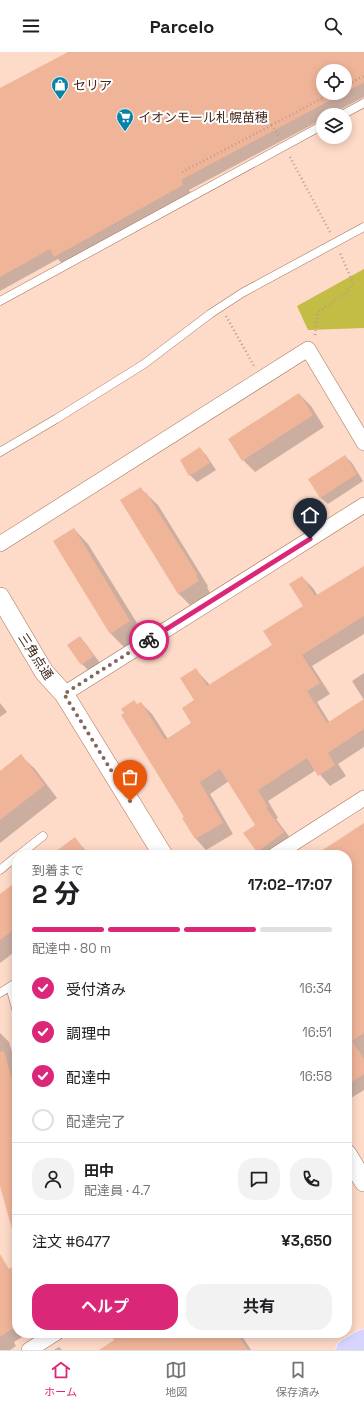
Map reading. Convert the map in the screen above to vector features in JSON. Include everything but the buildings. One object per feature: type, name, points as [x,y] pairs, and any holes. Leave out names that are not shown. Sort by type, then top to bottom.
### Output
[{"type":"main road","points":[[347,1350],[364,1340]]},
{"type":"street","points":[[0,544],[308,349],[364,443]]},
{"type":"street","points":[[64,694],[364,505]]},
{"type":"street","name":"三角点通","points":[[0,597],[44,672],[64,694],[160,850]]},
{"type":"street","points":[[283,850],[364,798]]},
{"type":"street","points":[[352,1162],[364,1182]]},
{"type":"street","points":[[29,1350],[48,1338]]},
{"type":"lane","points":[[352,110],[364,103]]},
{"type":"lane","points":[[0,301],[316,129]]},
{"type":"lane","points":[[0,452],[144,364],[242,293],[364,227]]},
{"type":"lane","points":[[26,850],[43,836]]},
{"type":"lane","points":[[0,870],[12,861]]},
{"type":"lane","points":[[0,993],[12,986]]},
{"type":"path","points":[[352,82],[364,76]]},
{"type":"path","points":[[182,172],[319,100]]},
{"type":"path","points":[[272,125],[280,140]]},
{"type":"path","points":[[288,154],[332,234]]},
{"type":"path","points":[[314,342],[318,312],[346,293],[353,283],[343,259]]},
{"type":"path","points":[[221,307],[257,370]]},
{"type":"shaded area","points":[[364,269],[364,328],[308,330],[297,306]]},
{"type":"way so far","points":[[130,801],[64,694],[149,640]]},
{"type":"place","name":"セリア","points":[[60,100]]},
{"type":"place","name":"イオンモール札幌苗穂","points":[[125,132]]},
{"type":"route","points":[[149,640],[310,539]]}]
